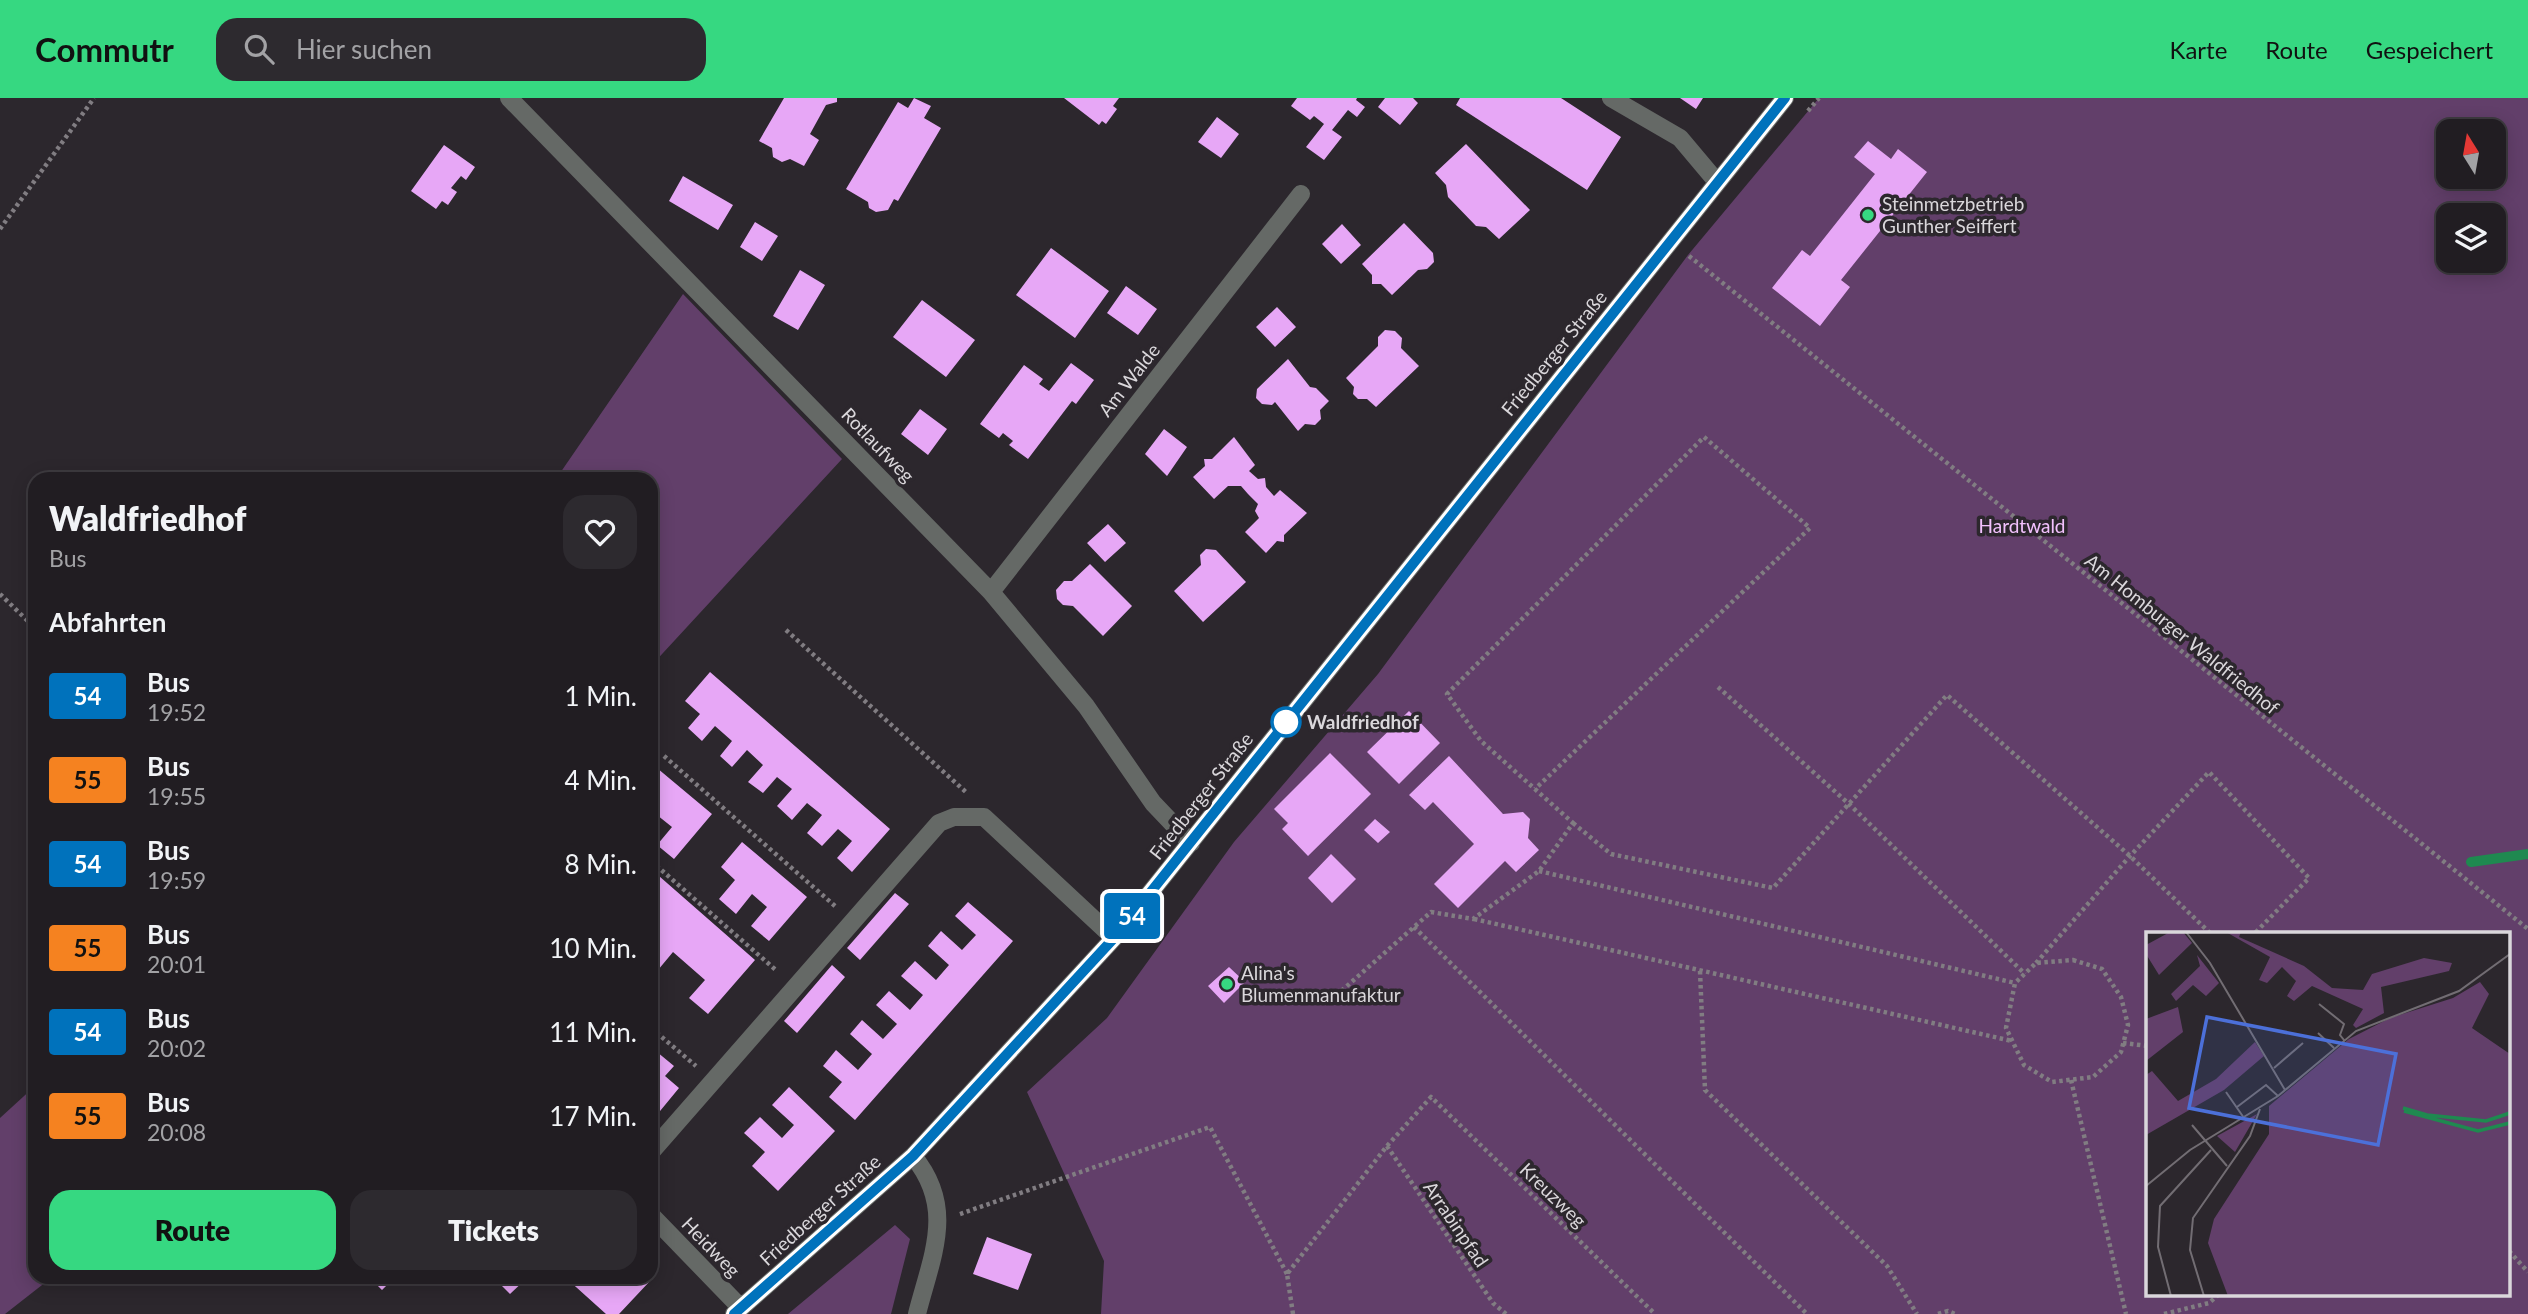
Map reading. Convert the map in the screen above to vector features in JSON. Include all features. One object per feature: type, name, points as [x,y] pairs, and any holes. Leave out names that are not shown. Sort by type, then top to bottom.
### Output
[{"type":"street","name":"Rotlaufweg","points":[[509,98],[991,592],[1086,706],[1153,803],[1191,843]]},
{"type":"street","points":[[1611,98],[1680,138],[1717,182]]},
{"type":"street","name":"Friedberger Straße","points":[[737,1311],[913,1156],[1114,938],[1785,98]]},
{"type":"street","name":"Am Walde","points":[[991,592],[1301,194]]},
{"type":"street","points":[[658,1144],[939,823],[954,817],[984,817],[1114,938]]},
{"type":"street","points":[[913,1156],[929,1176],[940,1222],[917,1314]]},
{"type":"street","name":"Heidweg","points":[[658,1223],[737,1311]]},
{"type":"path","points":[[0,229],[94,98]]},
{"type":"path","name":"Am Homburger Waldfriedhof","points":[[1688,255],[2528,929]]},
{"type":"path","points":[[1535,789],[1810,528],[1704,437],[1447,694],[1481,741],[1573,823],[1611,854],[1773,888],[1947,695],[2130,856],[2209,932]]},
{"type":"path","points":[[0,594],[28,621]]},
{"type":"path","points":[[786,630],[967,792],[966,817]]},
{"type":"path","points":[[1718,687],[1849,804],[2025,974]]},
{"type":"path","points":[[664,756],[853,922]]},
{"type":"path","points":[[2036,963],[2073,960],[2102,969],[2122,997],[2128,1025],[2121,1052],[2093,1077],[2052,1082],[2024,1065],[2006,1028],[2015,984],[2209,772],[2309,878],[2256,932]]},
{"type":"path","points":[[1473,919],[1539,871],[1573,823]]},
{"type":"path","points":[[658,867],[796,987]]},
{"type":"path","points":[[1539,871],[2015,984]]},
{"type":"path","points":[[1331,1000],[1431,912],[1473,919],[2012,1041]]},
{"type":"path","points":[[1414,927],[1807,1314]]},
{"type":"path","points":[[1700,971],[1705,1090],[1887,1266],[1917,1314]]},
{"type":"path","points":[[658,1034],[713,1081]]},
{"type":"path","points":[[2123,1043],[2146,1046]]},
{"type":"path","points":[[2071,1080],[2126,1314]]},
{"type":"path","name":"Kreuzweg","points":[[1387,1146],[1431,1097],[1655,1314]]},
{"type":"path","points":[[940,1222],[1210,1127],[1287,1274],[1293,1314]]},
{"type":"path","points":[[1287,1274],[1387,1146]]},
{"type":"path","name":"Arrabinpfad","points":[[1387,1146],[1493,1303],[1506,1314]]},
{"type":"path","points":[[2510,1252],[2528,1272]]},
{"type":"path","points":[[2164,1314],[2209,1303],[2217,1296]]},
{"type":"path","points":[[1938,1314],[1948,1311],[1955,1314]]},
{"type":"green space","name":"Hardtwald","points":[[1819,98],[2528,98],[2528,1314],[1101,1314],[1104,1261],[1027,1092],[1107,1018],[1234,842],[1378,674],[1688,255]]},
{"type":"green space","points":[[683,294],[842,459],[658,658],[658,472],[561,472]]},
{"type":"green space","points":[[28,1092],[28,1284],[43,1284],[5,1314],[0,1314],[0,1118]]},
{"type":"green space","points":[[895,1225],[910,1239],[891,1314],[788,1314]]},
{"type":"building","points":[[784,98],[837,98],[837,102],[826,105],[810,134],[819,140],[804,166],[790,159],[782,162],[773,157],[772,148],[759,141]]},
{"type":"building","points":[[914,98],[931,106],[924,118],[941,128],[898,201],[894,199],[888,210],[876,212],[869,208],[868,202],[846,189],[898,102],[908,108]]},
{"type":"building","points":[[1064,98],[1119,98],[1113,106],[1117,109],[1106,124],[1102,121],[1099,125]]},
{"type":"building","points":[[1297,98],[1357,98],[1365,107],[1357,117],[1348,110],[1332,130],[1342,137],[1324,160],[1306,147],[1324,124],[1314,116],[1310,120],[1291,106]]},
{"type":"building","points":[[1385,98],[1413,98],[1418,103],[1400,125],[1378,107]]},
{"type":"building","points":[[1460,98],[1561,98],[1621,137],[1587,190],[1456,105]]},
{"type":"building","points":[[1680,98],[1703,98],[1696,109]]},
{"type":"building","points":[[1217,117],[1239,134],[1221,158],[1198,142]]},
{"type":"building","name":"Steinmetzbetrieb Gunther Seiffert","points":[[1868,141],[1891,159],[1898,149],[1927,172],[1841,280],[1850,287],[1820,326],[1772,288],[1802,250],[1810,256],[1875,174],[1854,157]]},
{"type":"building","points":[[1466,144],[1530,210],[1499,239],[1486,227],[1476,226],[1448,197],[1446,185],[1435,173]]},
{"type":"building","points":[[444,145],[475,167],[466,180],[461,176],[451,188],[457,192],[448,205],[442,201],[436,209],[411,191]]},
{"type":"building","points":[[683,176],[733,205],[718,230],[669,201]]},
{"type":"building","points":[[755,222],[778,236],[762,261],[740,247]]},
{"type":"building","points":[[1404,223],[1433,253],[1434,262],[1427,269],[1418,270],[1392,295],[1381,284],[1372,284],[1372,275],[1362,264]]},
{"type":"building","points":[[1342,224],[1361,245],[1341,264],[1322,244]]},
{"type":"building","points":[[1051,248],[1109,291],[1075,338],[1016,295]]},
{"type":"building","points":[[800,270],[825,285],[798,330],[773,316]]},
{"type":"building","points":[[1126,286],[1157,309],[1138,335],[1107,313]]},
{"type":"building","points":[[922,300],[975,340],[946,377],[893,337]]},
{"type":"building","points":[[1277,307],[1296,327],[1275,347],[1256,327]]},
{"type":"building","points":[[1385,330],[1395,331],[1402,338],[1401,348],[1419,366],[1376,407],[1367,399],[1358,399],[1353,394],[1354,387],[1346,378],[1378,346],[1378,337]]},
{"type":"building","points":[[1288,359],[1310,387],[1316,388],[1329,401],[1320,410],[1321,419],[1315,425],[1305,424],[1298,431],[1275,402],[1272,405],[1262,404],[1256,398],[1257,389]]},
{"type":"building","points":[[1071,363],[1094,380],[1076,404],[1072,401],[1028,459],[1009,445],[1013,441],[1003,433],[999,438],[980,424],[1024,365],[1043,379],[1039,384],[1049,391]]},
{"type":"building","points":[[920,409],[947,429],[928,455],[901,434]]},
{"type":"building","points":[[1164,429],[1187,447],[1167,476],[1145,454]]},
{"type":"building","points":[[1234,437],[1255,465],[1249,471],[1258,479],[1265,478],[1266,487],[1274,496],[1280,490],[1307,513],[1284,535],[1284,542],[1277,541],[1266,553],[1245,532],[1259,518],[1255,511],[1258,504],[1241,486],[1228,486],[1214,499],[1193,477],[1205,466],[1204,459],[1212,459]]},
{"type":"building","points":[[1108,524],[1126,543],[1105,562],[1087,543]]},
{"type":"building","points":[[1206,549],[1216,550],[1246,582],[1203,622],[1174,591],[1201,565],[1200,555]]},
{"type":"building","points":[[1090,564],[1132,606],[1103,636],[1073,606],[1063,605],[1057,599],[1056,590],[1064,581],[1072,581]]},
{"type":"building","points":[[710,672],[890,829],[852,872],[837,858],[852,841],[838,829],[822,846],[807,833],[822,815],[807,803],[792,820],[777,806],[792,789],[777,777],[763,793],[748,782],[763,765],[747,750],[732,767],[720,756],[732,741],[715,726],[702,741],[688,728],[700,714],[685,701]]},
{"type":"building","points":[[1409,711],[1440,743],[1399,784],[1367,752]]},
{"type":"building","points":[[1330,753],[1371,794],[1308,856],[1282,829],[1288,823],[1274,809]]},
{"type":"building","points":[[1449,756],[1503,814],[1523,812],[1530,819],[1528,838],[1539,850],[1516,872],[1505,861],[1458,908],[1434,884],[1474,844],[1433,802],[1425,810],[1409,795]]},
{"type":"building","points":[[658,769],[712,814],[674,859],[658,846],[672,827],[658,816]]},
{"type":"building","points":[[1375,819],[1390,832],[1378,843],[1364,830]]},
{"type":"building","points":[[742,842],[807,897],[769,941],[751,926],[767,907],[752,894],[736,914],[719,899],[735,880],[721,867]]},
{"type":"building","points":[[1331,854],[1356,879],[1332,903],[1308,878]]},
{"type":"building","points":[[658,875],[755,960],[708,1014],[689,998],[705,980],[673,952],[658,970]]},
{"type":"building","points":[[895,893],[909,904],[860,960],[847,948]]},
{"type":"building","points":[[968,902],[1013,941],[855,1120],[829,1097],[842,1082],[823,1066],[836,1050],[858,1070],[872,1054],[850,1034],[862,1020],[883,1039],[897,1024],[876,1005],[889,991],[910,1010],[923,995],[901,976],[915,961],[936,980],[949,965],[928,946],[941,931],[962,950],[976,935],[955,916]]},
{"type":"building","points":[[832,965],[845,977],[797,1033],[784,1021]]},
{"type":"building","name":"Alina's Blumenmanufaktur","points":[[1229,967],[1245,982],[1224,1003],[1208,986]]},
{"type":"building","points":[[658,1053],[674,1066],[665,1076],[679,1088],[658,1114]]},
{"type":"building","points":[[789,1087],[835,1131],[778,1191],[752,1166],[765,1152],[744,1133],[760,1117],[782,1138],[794,1125],[772,1105]]},
{"type":"building","points":[[987,1237],[1032,1254],[1018,1290],[973,1274]]},
{"type":"building","points":[[376,1284],[388,1284],[382,1290]]},
{"type":"building","points":[[500,1284],[521,1284],[510,1294]]},
{"type":"building","points":[[573,1284],[647,1284],[619,1314],[606,1314]]},
{"type":"waterway","points":[[2471,862],[2528,854]]},
{"type":"bus line","name":"54","points":[[734,1314],[913,1156],[1114,938],[1785,98]]},
{"type":"place","name":"Steinmetzbetrieb Gunther Seiffert","points":[[1868,215]]},
{"type":"place","name":"Waldfriedhof","points":[[1286,722]]},
{"type":"place","name":"Alina's Blumenmanufaktur","points":[[1227,984]]}]
